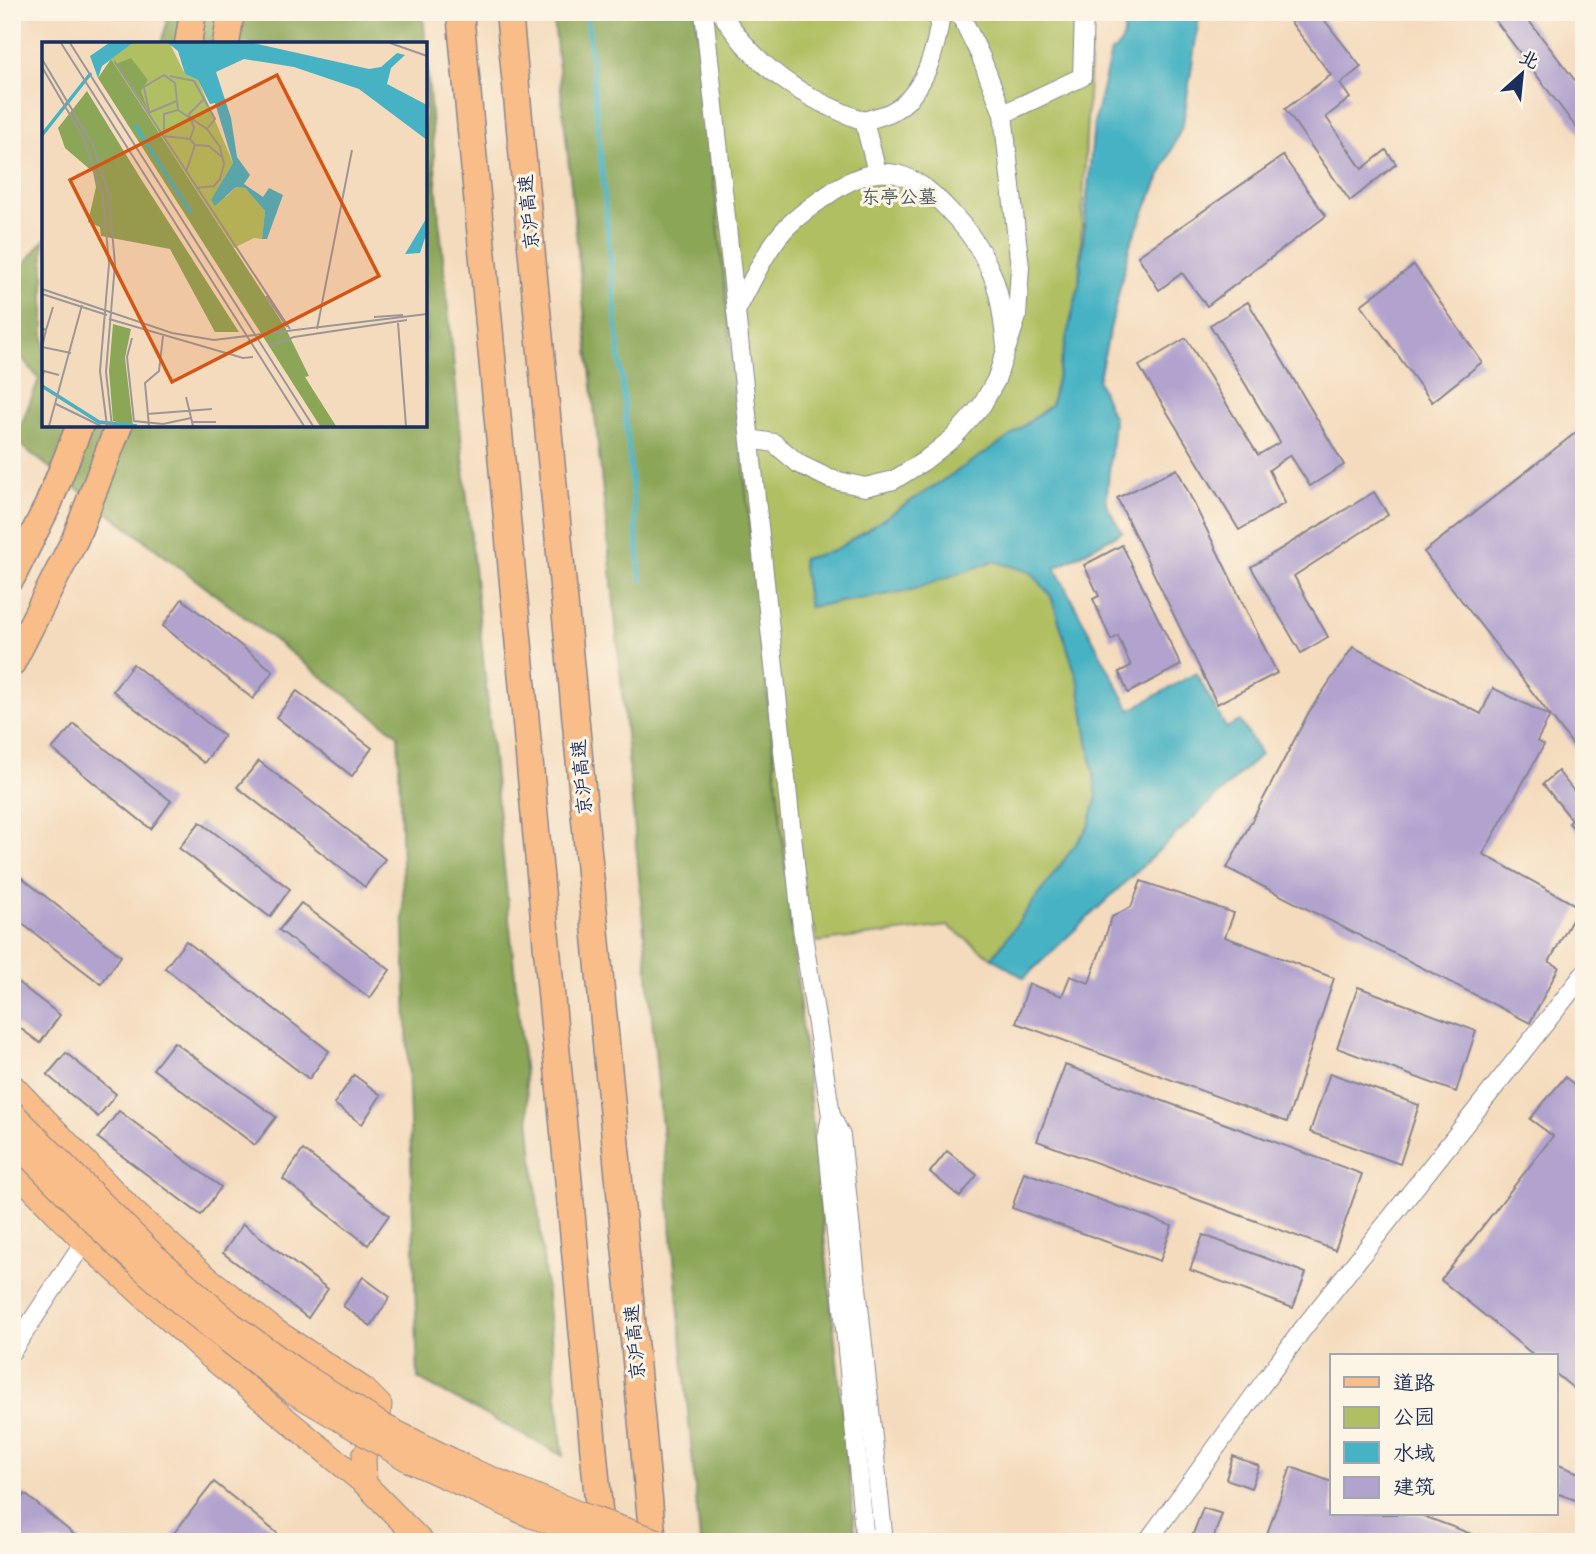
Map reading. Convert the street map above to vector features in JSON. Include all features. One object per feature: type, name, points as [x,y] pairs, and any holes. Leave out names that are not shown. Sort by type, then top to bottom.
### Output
[{"type":"highway","points":[[188,42],[193,12]]},
{"type":"highway","points":[[226,42],[231,12]]},
{"type":"highway","points":[[460,12],[604,1542]]},
{"type":"highway","name":"京沪高速","points":[[509,12],[653,1542]]},
{"type":"highway","points":[[12,577],[48,505],[79,427]]},
{"type":"highway","points":[[14,660],[75,539],[118,427]]},
{"type":"main road","points":[[12,1085],[132,1209],[203,1274],[276,1331],[364,1389],[380,1405],[377,1433],[365,1455],[365,1484]]},
{"type":"main road","points":[[12,1112],[152,1253],[232,1324],[296,1370],[384,1426],[476,1472],[581,1514],[662,1542]]},
{"type":"main road","points":[[12,1140],[117,1246],[186,1308],[293,1392],[410,1461],[531,1516],[604,1542]]},
{"type":"main road","points":[[12,1167],[84,1241],[208,1355],[365,1484],[422,1542]]},
{"type":"street","points":[[712,14],[800,91],[835,110],[864,121],[891,112],[912,97],[927,70],[939,34],[940,12]]},
{"type":"street","points":[[750,439],[774,443],[799,464],[830,479],[865,487],[894,480],[953,438],[975,414],[996,380],[1017,317],[1020,267],[1003,114],[981,57],[959,12]]},
{"type":"street","points":[[1003,114],[1083,77],[1084,12]]},
{"type":"street","points":[[712,14],[736,312],[802,928],[831,1115],[841,1136],[884,1542]]},
{"type":"street","points":[[864,121],[877,172]]},
{"type":"street","points":[[736,312],[769,251],[784,230],[804,211],[833,191],[859,176],[877,172],[908,177],[935,194],[962,225],[984,258],[998,292],[1007,349]]},
{"type":"street","points":[[1147,1542],[1303,1330],[1584,974]]},
{"type":"street","points":[[831,1115],[827,1137],[865,1542]]},
{"type":"street","points":[[12,1351],[84,1241]]},
{"type":"green space","points":[[163,12],[423,12],[425,42],[162,42],[167,23]]},
{"type":"green space","points":[[553,12],[696,12],[856,1542],[700,1542],[610,560]]},
{"type":"green space","name":"东亭公墓","points":[[696,12],[1092,12],[1079,285],[1051,405],[1005,440],[834,551],[802,559],[809,607],[908,591],[994,561],[1031,572],[1051,596],[1079,684],[1097,796],[1089,826],[992,958],[948,926],[817,942],[814,926],[792,929]]},
{"type":"green space","points":[[427,64],[439,218],[563,1456],[418,1379],[398,735],[15,441],[39,379],[12,345],[12,280],[42,242],[42,427],[427,427]]},
{"type":"water","points":[[1126,12],[1200,12],[1183,124],[1130,244],[1098,381],[1114,420],[1106,504],[1122,532],[1055,568],[1130,710],[1196,673],[1226,728],[1240,721],[1261,754],[1024,978],[992,958],[1089,826],[1097,796],[1079,684],[1051,596],[1031,572],[994,561],[908,591],[809,607],[802,559],[834,551],[1005,440],[1051,405],[1079,285],[1094,123],[1111,52],[1120,45],[1124,35]]},
{"type":"building","points":[[1283,12],[1318,12],[1361,67],[1340,84],[1350,98],[1326,117],[1362,169],[1386,150],[1396,164],[1350,201],[1285,109],[1331,75]]},
{"type":"building","points":[[1489,12],[1522,12],[1584,92],[1584,131],[1581,134]]},
{"type":"building","points":[[1283,156],[1326,216],[1207,306],[1182,273],[1159,290],[1138,256]]},
{"type":"building","points":[[1414,265],[1482,362],[1432,402],[1361,305]]},
{"type":"building","points":[[1248,302],[1344,465],[1310,486],[1290,455],[1269,470],[1285,503],[1239,530],[1139,366],[1186,338],[1258,455],[1280,442],[1210,325]]},
{"type":"building","points":[[1584,426],[1584,759],[1424,552]]},
{"type":"building","points":[[1177,469],[1277,673],[1217,704],[1117,498]]},
{"type":"building","points":[[1374,492],[1388,515],[1294,576],[1328,637],[1301,653],[1251,567]]},
{"type":"building","points":[[1122,545],[1181,665],[1128,693],[1119,672],[1131,666],[1118,636],[1111,640],[1093,599],[1099,596],[1084,565]]},
{"type":"building","points":[[182,599],[273,671],[253,699],[163,626]]},
{"type":"building","points":[[1353,647],[1481,714],[1493,688],[1550,716],[1537,741],[1544,745],[1483,854],[1579,907],[1549,962],[1559,967],[1530,1023],[1227,868],[1309,712]]},
{"type":"building","points":[[133,664],[224,736],[204,763],[113,691]]},
{"type":"building","points":[[297,691],[372,748],[352,776],[276,717]]},
{"type":"building","points":[[74,724],[171,801],[151,829],[52,749]]},
{"type":"building","points":[[259,761],[385,859],[365,887],[237,787]]},
{"type":"building","points":[[1558,771],[1584,804],[1584,840],[1569,823],[1572,820],[1543,784]]},
{"type":"building","points":[[200,822],[290,889],[270,917],[179,848]]},
{"type":"building","points":[[12,870],[121,956],[101,984],[12,916]]},
{"type":"building","points":[[1141,881],[1234,913],[1225,937],[1334,978],[1287,1122],[1016,1023],[1029,984],[1062,996],[1070,976],[1089,983],[1112,917],[1131,907]]},
{"type":"building","points":[[301,903],[390,970],[370,998],[279,930]]},
{"type":"building","points":[[186,941],[329,1051],[309,1079],[165,968]]},
{"type":"building","points":[[12,978],[60,1015],[40,1043],[12,1022]]},
{"type":"building","points":[[1358,987],[1476,1031],[1456,1092],[1337,1048]]},
{"type":"building","points":[[174,1042],[276,1117],[255,1145],[153,1069]]},
{"type":"building","points":[[66,1053],[116,1094],[98,1117],[47,1075]]},
{"type":"building","points":[[1065,1065],[1362,1174],[1335,1250],[1037,1141]]},
{"type":"building","points":[[1330,1073],[1419,1105],[1400,1164],[1310,1132]]},
{"type":"building","points":[[354,1075],[381,1095],[362,1124],[334,1104]]},
{"type":"building","points":[[1565,1077],[1584,1092],[1584,1397],[1558,1376],[1558,1354],[1533,1354],[1441,1280],[1553,1136],[1530,1119]]},
{"type":"building","points":[[119,1111],[221,1187],[201,1215],[98,1138]]},
{"type":"building","points":[[303,1150],[389,1215],[368,1245],[283,1179]]},
{"type":"building","points":[[947,1151],[977,1175],[960,1197],[930,1172]]},
{"type":"building","points":[[1024,1172],[1172,1226],[1160,1261],[1012,1208]]},
{"type":"building","points":[[243,1224],[328,1289],[308,1318],[223,1253]]},
{"type":"building","points":[[1203,1235],[1306,1273],[1293,1308],[1190,1270]]},
{"type":"building","points":[[363,1277],[390,1297],[371,1326],[343,1306]]},
{"type":"building","points":[[1233,1456],[1259,1466],[1251,1488],[1226,1479]]},
{"type":"building","points":[[1558,1465],[1584,1475],[1584,1503],[1558,1494]]},
{"type":"building","points":[[1291,1467],[1330,1481],[1330,1516],[1423,1516],[1493,1542],[1264,1542]]},
{"type":"building","points":[[214,1482],[288,1542],[167,1542]]},
{"type":"building","points":[[25,1494],[83,1542],[12,1542],[12,1510]]},
{"type":"building","points":[[1203,1508],[1222,1514],[1212,1542],[1190,1542]]},
{"type":"waterway","points":[[587,12],[641,580]]}]
